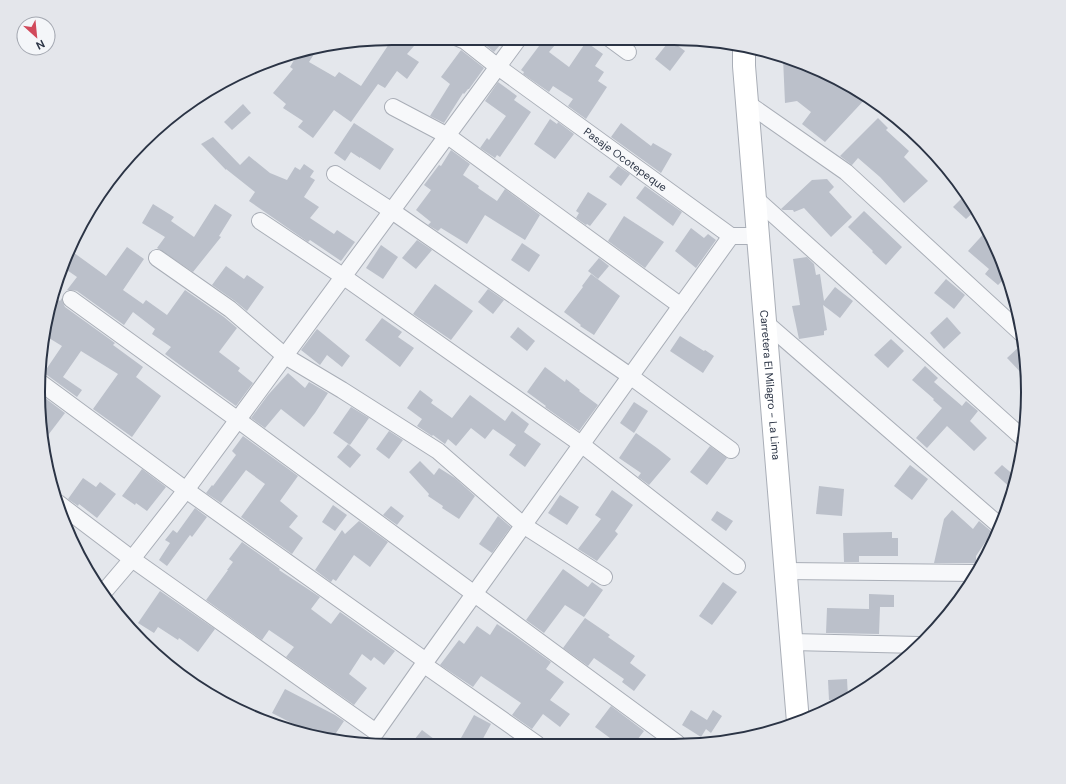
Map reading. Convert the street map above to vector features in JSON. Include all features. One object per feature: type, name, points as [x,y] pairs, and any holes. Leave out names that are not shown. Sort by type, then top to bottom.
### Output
[{"type":"main road","name":"Carretera El Milagro - La Lima","points":[[744,52],[798,717]]},
{"type":"street","name":"Pasaje Ocotepeque","points":[[470,45],[498,68],[731,236]]},
{"type":"street","points":[[106,589],[186,490],[514,45]]},
{"type":"street","points":[[618,45],[628,52]]},
{"type":"street","points":[[747,102],[846,172],[1015,327]]},
{"type":"street","points":[[393,107],[448,136],[681,306]]},
{"type":"street","points":[[335,174],[392,211],[630,376],[731,450]]},
{"type":"street","points":[[755,198],[1018,434]]},
{"type":"street","points":[[260,222],[344,277],[581,444],[737,566]]},
{"type":"street","points":[[64,508],[132,559],[376,732],[731,236],[758,236]]},
{"type":"street","points":[[157,258],[230,309],[285,356],[438,451],[523,525],[604,577]]},
{"type":"street","points":[[71,299],[672,739]]},
{"type":"street","points":[[766,323],[996,522]]},
{"type":"street","points":[[45,386],[186,490],[530,739]]},
{"type":"street","points":[[786,572],[971,573]]},
{"type":"street","points":[[792,642],[911,645]]},
{"type":"building","points":[[388,45],[415,45],[407,54],[419,62],[407,79],[397,71],[385,88],[378,84],[351,122],[334,110],[313,138],[298,127],[303,121],[283,108],[286,104],[273,93],[293,69],[290,67],[295,59],[314,54],[309,62],[335,77],[339,72],[361,86]]},
{"type":"building","points":[[486,45],[500,45],[494,52]]},
{"type":"building","points":[[540,45],[555,45],[549,52],[569,67],[584,45],[590,45],[603,54],[595,66],[604,72],[598,81],[607,87],[586,119],[568,106],[573,99],[553,86],[549,92],[523,74],[524,72],[521,70]]},
{"type":"building","points":[[666,45],[677,45],[685,51],[670,71],[655,59]]},
{"type":"building","points":[[461,50],[484,68],[469,89],[464,94],[463,93],[444,123],[430,116],[450,84],[441,77]]},
{"type":"building","points":[[783,62],[807,71],[848,91],[864,101],[825,142],[802,124],[811,112],[797,101],[785,103]]},
{"type":"building","points":[[498,82],[517,96],[514,100],[531,112],[500,157],[497,155],[495,158],[480,148],[487,138],[489,140],[506,116],[485,101]]},
{"type":"building","points":[[243,104],[251,113],[232,130],[224,122]]},
{"type":"building","points":[[878,118],[888,128],[886,130],[909,151],[904,157],[928,181],[904,203],[880,177],[858,158],[852,165],[840,156]]},
{"type":"building","points":[[550,119],[557,124],[558,122],[574,134],[555,159],[534,144]]},
{"type":"building","points":[[354,123],[394,149],[380,170],[351,152],[345,161],[334,153]]},
{"type":"building","points":[[621,123],[651,146],[653,143],[672,154],[661,173],[611,137]]},
{"type":"building","points":[[213,137],[240,165],[249,156],[270,173],[287,180],[295,167],[300,170],[304,164],[314,171],[310,177],[315,180],[304,197],[319,207],[310,218],[334,234],[337,230],[355,242],[341,261],[310,240],[308,242],[249,201],[255,192],[226,170],[201,144]]},
{"type":"building","points":[[451,150],[470,164],[463,175],[479,186],[478,188],[497,201],[505,189],[540,215],[525,240],[485,215],[467,244],[441,228],[438,231],[428,225],[431,222],[416,210],[431,190],[424,185],[439,165],[441,166]]},
{"type":"building","points":[[618,166],[630,174],[621,186],[609,177]]},
{"type":"building","points":[[827,179],[834,187],[829,192],[852,217],[831,237],[804,208],[794,212],[793,210],[781,209],[812,180]]},
{"type":"building","points":[[645,186],[682,212],[673,226],[636,198]]},
{"type":"building","points":[[588,192],[607,204],[590,226],[576,218],[579,213],[576,211]]},
{"type":"building","points":[[962,198],[972,214],[966,219],[953,207]]},
{"type":"building","points":[[153,204],[174,217],[171,221],[194,237],[215,204],[232,215],[219,236],[221,237],[193,272],[157,248],[165,237],[142,223]]},
{"type":"building","points":[[864,211],[902,247],[886,265],[848,227]]},
{"type":"building","points":[[624,216],[664,242],[645,268],[608,241]]},
{"type":"building","points":[[691,228],[704,238],[708,234],[716,240],[696,268],[675,251]]},
{"type":"building","points":[[983,235],[995,259],[1003,280],[998,285],[985,274],[989,269],[968,251]]},
{"type":"building","points":[[417,240],[432,250],[416,269],[402,258]]},
{"type":"building","points":[[522,243],[540,255],[529,272],[511,260]]},
{"type":"building","points":[[381,245],[398,257],[383,279],[366,268]]},
{"type":"building","points":[[127,247],[144,259],[123,290],[143,304],[146,300],[167,315],[185,290],[224,317],[237,328],[219,352],[240,368],[238,371],[253,383],[236,406],[165,354],[171,347],[152,334],[155,329],[133,312],[124,325],[77,291],[67,290],[77,277],[67,270],[74,253],[106,276]]},
{"type":"building","points":[[807,257],[814,264],[816,275],[820,274],[824,301],[835,287],[853,301],[840,318],[823,305],[827,330],[824,331],[824,335],[799,339],[792,306],[800,305],[793,259]]},
{"type":"building","points":[[599,258],[609,266],[598,279],[588,271]]},
{"type":"building","points":[[226,266],[244,279],[247,275],[264,287],[247,311],[212,285]]},
{"type":"building","points":[[591,274],[620,296],[594,335],[580,326],[581,325],[564,312]]},
{"type":"building","points":[[946,279],[965,295],[954,309],[934,293]]},
{"type":"building","points":[[435,284],[473,311],[451,340],[413,314]]},
{"type":"building","points":[[488,289],[504,300],[493,314],[478,302]]},
{"type":"building","points":[[62,298],[65,307],[115,343],[113,345],[143,367],[136,377],[161,396],[132,437],[93,409],[118,374],[81,351],[63,377],[82,390],[77,397],[46,375],[46,370],[62,346],[50,338],[58,300],[60,301]]},
{"type":"building","points":[[947,317],[961,333],[944,349],[930,333]]},
{"type":"building","points":[[382,318],[402,332],[398,337],[414,348],[400,367],[365,340]]},
{"type":"building","points":[[518,327],[535,341],[527,351],[510,337]]},
{"type":"building","points":[[317,329],[350,356],[342,367],[327,355],[320,365],[301,350]]},
{"type":"building","points":[[680,336],[714,356],[703,373],[670,351]]},
{"type":"building","points":[[891,339],[904,351],[888,368],[874,355]]},
{"type":"building","points":[[1018,348],[1020,372],[1007,358]]},
{"type":"building","points":[[925,366],[938,378],[934,382],[962,406],[966,401],[978,411],[970,421],[987,438],[974,451],[947,426],[927,448],[916,438],[942,408],[912,380]]},
{"type":"building","points":[[545,367],[565,382],[566,379],[598,405],[579,431],[545,407],[546,406],[527,392]]},
{"type":"building","points":[[288,373],[305,388],[309,382],[328,393],[304,427],[281,409],[265,428],[251,418],[268,395]]},
{"type":"building","points":[[420,390],[433,400],[431,403],[452,418],[470,395],[505,421],[512,411],[529,424],[524,432],[541,444],[525,467],[509,455],[516,445],[493,429],[485,439],[471,428],[456,446],[448,439],[445,444],[417,426],[422,419],[407,408]]},
{"type":"building","points":[[45,398],[65,413],[48,435]]},
{"type":"building","points":[[634,402],[648,411],[634,433],[620,423]]},
{"type":"building","points":[[351,407],[369,418],[350,445],[333,433]]},
{"type":"building","points":[[389,431],[403,440],[389,459],[376,449]]},
{"type":"building","points":[[636,433],[671,459],[649,485],[638,477],[641,473],[619,458]]},
{"type":"building","points":[[243,436],[298,476],[280,501],[298,516],[289,527],[303,538],[292,554],[241,517],[265,484],[246,470],[221,503],[206,493],[236,455],[232,451]]},
{"type":"building","points":[[348,444],[361,455],[350,468],[337,457]]},
{"type":"building","points":[[710,446],[727,458],[707,485],[690,472]]},
{"type":"building","points":[[420,461],[434,475],[439,468],[455,478],[475,496],[459,519],[442,508],[443,506],[428,496],[429,494],[409,472]]},
{"type":"building","points":[[910,465],[928,479],[912,500],[894,486]]},
{"type":"building","points":[[1002,465],[1011,473],[1008,486],[994,473]]},
{"type":"building","points":[[142,469],[166,487],[147,511],[136,503],[135,505],[122,496]]},
{"type":"building","points":[[83,478],[96,487],[100,482],[116,494],[97,518],[79,504],[78,506],[68,499]]},
{"type":"building","points":[[819,486],[844,489],[842,516],[816,514]]},
{"type":"building","points":[[612,490],[633,505],[615,531],[618,534],[597,561],[578,549],[601,519],[595,515]]},
{"type":"building","points":[[560,495],[579,507],[567,525],[548,513]]},
{"type":"building","points":[[333,505],[347,515],[335,531],[322,522]]},
{"type":"building","points":[[391,506],[404,516],[397,525],[383,515]]},
{"type":"building","points":[[195,508],[207,517],[192,537],[190,535],[167,566],[159,560],[170,543],[165,540],[173,530],[177,533]]},
{"type":"building","points":[[952,510],[973,529],[979,521],[992,532],[976,556],[976,563],[934,563],[944,519]]},
{"type":"building","points":[[717,511],[733,521],[726,531],[711,520]]},
{"type":"building","points":[[498,516],[511,527],[492,553],[479,544]]},
{"type":"building","points":[[359,521],[388,542],[370,567],[354,555],[336,581],[333,579],[331,582],[315,570],[342,530],[345,534]]},
{"type":"building","points":[[892,532],[892,538],[898,538],[898,556],[859,556],[859,562],[844,562],[843,533]]},
{"type":"building","points":[[242,542],[280,569],[279,570],[320,597],[311,609],[331,624],[340,612],[395,651],[384,665],[374,657],[371,661],[362,654],[349,674],[367,688],[354,705],[286,657],[294,647],[269,630],[262,640],[206,600],[233,562],[229,559]]},
{"type":"building","points":[[563,569],[588,587],[592,582],[603,590],[584,617],[565,605],[544,633],[526,620]]},
{"type":"building","points":[[723,582],[737,592],[712,625],[699,616]]},
{"type":"building","points":[[160,591],[215,629],[198,652],[179,638],[178,640],[158,627],[154,633],[138,623]]},
{"type":"building","points":[[869,594],[894,595],[894,607],[880,607],[879,634],[826,633],[827,608],[869,609]]},
{"type":"building","points":[[585,618],[610,635],[608,637],[635,656],[630,663],[646,675],[634,691],[622,682],[624,679],[594,658],[588,666],[563,648]]},
{"type":"building","points":[[497,624],[551,662],[546,669],[564,682],[550,700],[570,714],[560,727],[543,714],[532,729],[512,715],[521,703],[481,676],[473,687],[440,665],[459,640],[464,644],[477,626],[490,635]]},
{"type":"building","points":[[847,679],[848,693],[834,700],[829,700],[828,680]]},
{"type":"building","points":[[285,689],[344,721],[335,734],[296,725],[272,713]]},
{"type":"building","points":[[611,706],[644,731],[638,739],[609,739],[610,738],[595,727]]},
{"type":"building","points":[[691,710],[707,720],[713,710],[722,716],[711,733],[706,729],[701,737],[682,725]]},
{"type":"building","points":[[474,715],[491,724],[483,739],[460,739]]},
{"type":"building","points":[[422,730],[434,739],[415,739]]}]
